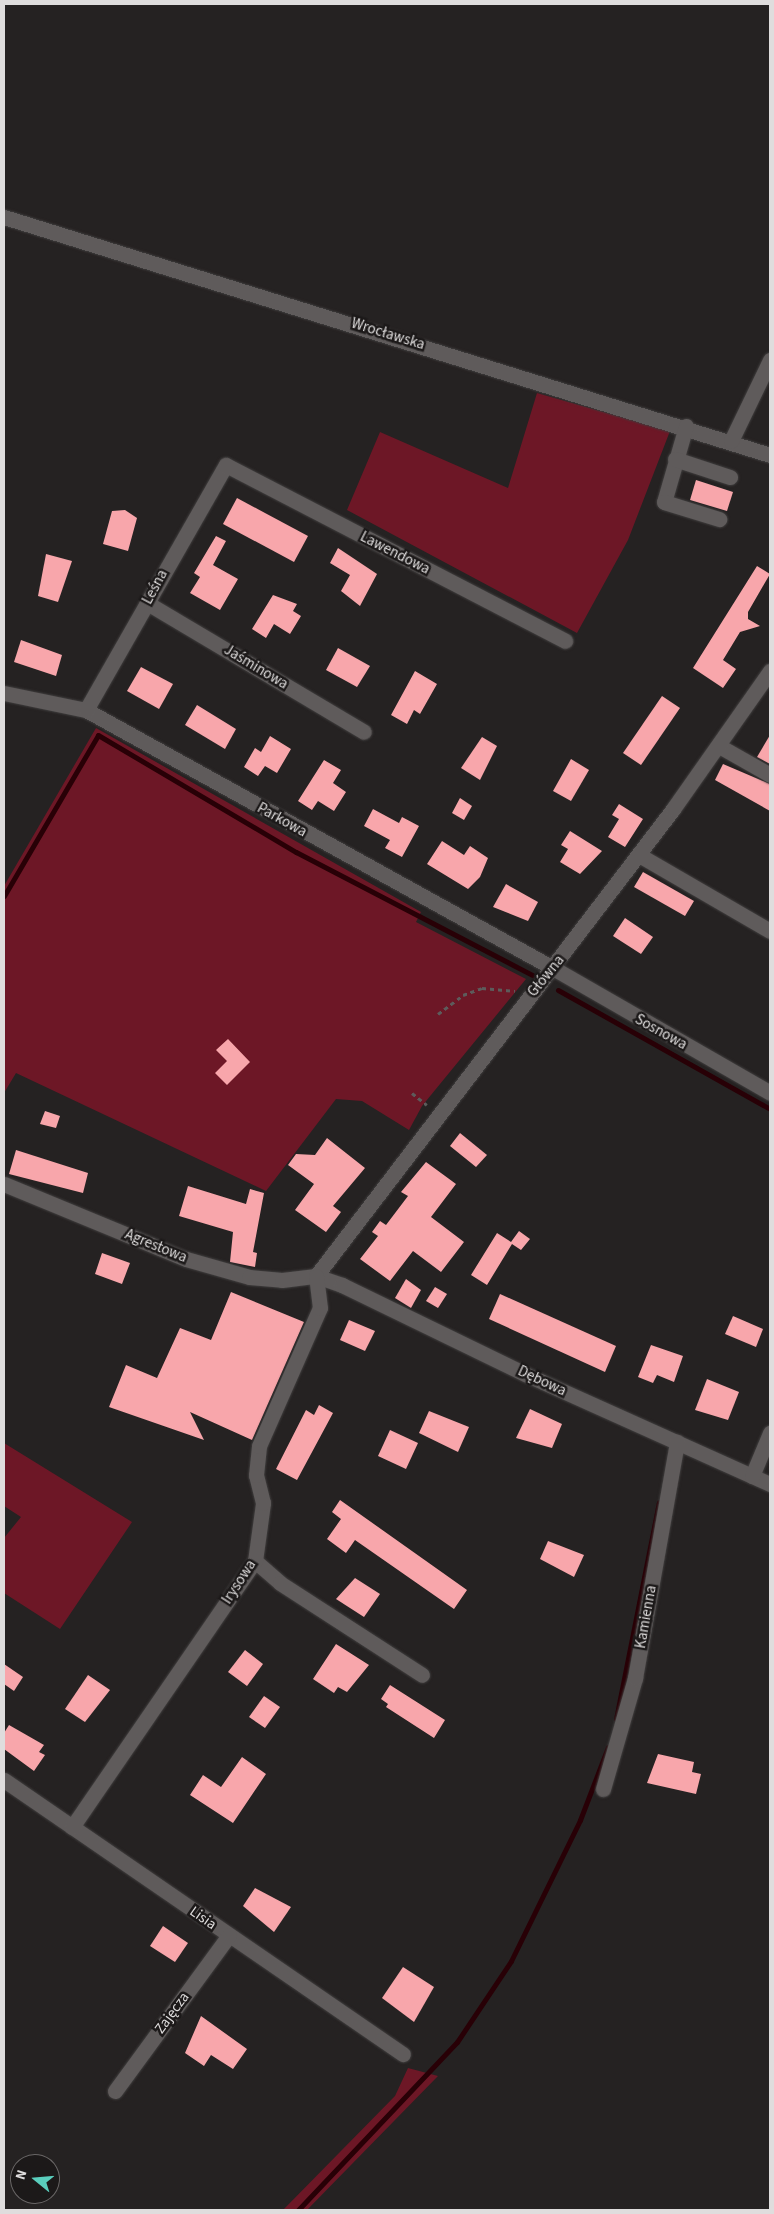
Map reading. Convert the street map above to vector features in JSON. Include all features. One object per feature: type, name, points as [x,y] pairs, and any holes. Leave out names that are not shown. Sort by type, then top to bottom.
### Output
[{"type":"street","name":"Wrocławska","points":[[4,217],[686,426],[770,455]]},
{"type":"street","points":[[731,441],[770,360]]},
{"type":"street","points":[[686,426],[664,502],[718,519]]},
{"type":"street","points":[[675,459],[730,477]]},
{"type":"street","name":"Leśna","points":[[86,710],[226,465]]},
{"type":"street","name":"Lawendowa","points":[[226,465],[565,641]]},
{"type":"street","name":"Jaśminowa","points":[[147,603],[364,732]]},
{"type":"street","name":"Główna","points":[[316,1276],[423,1131],[554,968],[639,856],[719,746],[770,671]]},
{"type":"street","name":"Parkowa","points":[[4,693],[86,710],[554,968]]},
{"type":"street","points":[[719,746],[770,775]]},
{"type":"street","points":[[639,856],[770,931]]},
{"type":"street","name":"Sosnowa","points":[[554,968],[770,1093]]},
{"type":"street","name":"Agrestowa","points":[[4,1184],[186,1259],[249,1277],[282,1280],[316,1276]]},
{"type":"street","name":"Dębowa","points":[[316,1276],[770,1484]]},
{"type":"street","name":"Irysowa","points":[[72,1827],[255,1561],[263,1503],[256,1475],[259,1446],[320,1308],[316,1276]]},
{"type":"street","points":[[752,1476],[770,1433]]},
{"type":"street","name":"Kamienna","points":[[602,1788],[635,1678],[677,1442]]},
{"type":"street","points":[[255,1561],[280,1583],[422,1675]]},
{"type":"street","name":"Lisia","points":[[4,1780],[403,2054]]},
{"type":"street","name":"Zajęcza","points":[[115,2091],[229,1935]]},
{"type":"path","points":[[438,1014],[463,995],[482,988],[519,993]]},
{"type":"path","points":[[412,1093],[427,1105]]},
{"type":"shaded area","points":[[537,393],[670,431],[628,540],[577,633],[347,510],[380,432],[508,488]]},
{"type":"shaded area","points":[[96,728],[421,912],[416,922],[526,979],[422,1106],[409,1130],[362,1101],[336,1099],[266,1191],[16,1073],[4,1093],[4,886]]},
{"type":"shaded area","points":[[4,1443],[132,1522],[60,1629],[4,1593],[4,1538],[21,1517],[4,1506]]},
{"type":"shaded area","points":[[408,2068],[438,2076],[307,2210],[283,2210],[395,2096]]},
{"type":"building","points":[[696,480],[733,492],[727,511],[690,500]]},
{"type":"building","points":[[237,498],[308,536],[294,562],[223,524]]},
{"type":"building","points":[[125,510],[137,518],[128,551],[103,544],[112,511]]},
{"type":"building","points":[[216,536],[226,541],[213,565],[238,579],[220,610],[190,593],[200,577],[194,573]]},
{"type":"building","points":[[338,548],[377,574],[360,606],[341,591],[350,575],[330,563]]},
{"type":"building","points":[[46,554],[72,561],[58,602],[38,596]]},
{"type":"building","points":[[757,566],[770,574],[748,612],[748,619],[760,626],[740,632],[723,660],[736,669],[723,688],[693,668]]},
{"type":"building","points":[[273,595],[297,604],[293,611],[301,616],[290,634],[274,624],[266,638],[252,629]]},
{"type":"building","points":[[21,640],[62,655],[56,676],[14,662]]},
{"type":"building","points":[[338,648],[370,666],[357,687],[326,670]]},
{"type":"building","points":[[141,667],[173,684],[159,709],[127,691]]},
{"type":"building","points":[[415,671],[437,684],[420,714],[414,710],[407,724],[391,715]]},
{"type":"building","points":[[662,696],[680,708],[641,765],[623,753]]},
{"type":"building","points":[[197,705],[236,729],[225,749],[185,725]]},
{"type":"building","points":[[770,735],[770,764],[757,757]]},
{"type":"building","points":[[270,736],[291,749],[277,773],[265,766],[258,776],[244,767],[255,748],[261,752]]},
{"type":"building","points":[[482,737],[497,746],[480,780],[461,768]]},
{"type":"building","points":[[571,759],[589,770],[571,801],[553,791]]},
{"type":"building","points":[[324,760],[341,770],[333,783],[346,792],[334,811],[318,801],[312,810],[298,801]]},
{"type":"building","points":[[723,764],[770,784],[770,811],[715,780]]},
{"type":"building","points":[[460,798],[472,806],[464,820],[452,813]]},
{"type":"building","points":[[619,804],[643,819],[625,847],[608,837],[619,819],[612,815]]},
{"type":"building","points":[[373,809],[399,823],[402,817],[419,826],[402,857],[385,848],[390,840],[364,826]]},
{"type":"building","points":[[570,831],[602,851],[580,874],[560,862],[568,849],[561,845]]},
{"type":"building","points":[[442,841],[464,855],[470,846],[488,858],[480,877],[468,889],[427,864]]},
{"type":"building","points":[[643,872],[694,901],[685,916],[634,887]]},
{"type":"building","points":[[506,884],[538,902],[528,921],[493,907]]},
{"type":"building","points":[[625,918],[653,937],[641,954],[613,936]]},
{"type":"building","points":[[228,1039],[250,1062],[227,1085],[215,1073],[227,1061],[216,1050]]},
{"type":"building","points":[[45,1111],[60,1116],[56,1128],[40,1124]]},
{"type":"building","points":[[460,1133],[487,1155],[476,1167],[450,1146]]},
{"type":"building","points":[[327,1138],[365,1168],[333,1206],[341,1212],[326,1232],[295,1210],[314,1184],[288,1165],[296,1154],[315,1155]]},
{"type":"building","points":[[16,1150],[88,1173],[83,1193],[9,1174]]},
{"type":"building","points":[[426,1162],[456,1184],[431,1217],[464,1242],[441,1272],[413,1251],[390,1281],[360,1259],[378,1236],[372,1232],[380,1221],[386,1225],[408,1196],[401,1192]]},
{"type":"building","points":[[188,1186],[246,1204],[250,1189],[264,1193],[253,1252],[257,1253],[255,1267],[230,1262],[233,1232],[179,1216]]},
{"type":"building","points":[[519,1231],[530,1239],[521,1250],[512,1244],[487,1285],[471,1275],[497,1233],[511,1242]]},
{"type":"building","points":[[102,1253],[130,1263],[122,1284],[95,1274]]},
{"type":"building","points":[[406,1279],[421,1290],[411,1308],[395,1298]]},
{"type":"building","points":[[435,1287],[447,1294],[438,1308],[426,1301]]},
{"type":"building","points":[[231,1292],[304,1322],[252,1440],[190,1412],[204,1440],[109,1407],[126,1365],[157,1378],[180,1328],[211,1340]]},
{"type":"building","points":[[500,1294],[616,1346],[605,1372],[489,1319]]},
{"type":"building","points":[[733,1316],[763,1329],[756,1347],[725,1334]]},
{"type":"building","points":[[349,1320],[375,1331],[365,1351],[340,1340]]},
{"type":"building","points":[[651,1345],[683,1356],[674,1382],[657,1375],[653,1383],[638,1377]]},
{"type":"building","points":[[707,1379],[739,1392],[728,1420],[695,1410]]},
{"type":"building","points":[[319,1405],[333,1413],[297,1480],[276,1469],[306,1410],[314,1415]]},
{"type":"building","points":[[530,1409],[562,1424],[552,1448],[516,1438]]},
{"type":"building","points":[[429,1411],[469,1427],[458,1452],[419,1433]]},
{"type":"building","points":[[390,1430],[418,1443],[406,1469],[378,1456]]},
{"type":"building","points":[[340,1500],[467,1590],[454,1609],[355,1540],[346,1553],[327,1539],[341,1519],[332,1512]]},
{"type":"building","points":[[548,1541],[584,1555],[574,1577],[540,1559]]},
{"type":"building","points":[[355,1578],[380,1594],[364,1617],[336,1599]]},
{"type":"building","points":[[336,1644],[369,1665],[347,1692],[338,1687],[334,1693],[313,1679]]},
{"type":"building","points":[[245,1650],[263,1664],[247,1686],[228,1672]]},
{"type":"building","points":[[4,1664],[23,1677],[14,1691],[4,1684]]},
{"type":"building","points":[[88,1675],[110,1690],[85,1722],[65,1709]]},
{"type":"building","points":[[390,1685],[445,1720],[434,1738],[386,1707],[388,1704],[381,1699]]},
{"type":"building","points":[[264,1696],[280,1707],[265,1728],[249,1717]]},
{"type":"building","points":[[9,1725],[44,1745],[39,1752],[45,1755],[34,1771],[4,1749],[4,1733]]},
{"type":"building","points":[[658,1754],[694,1762],[692,1772],[701,1774],[696,1794],[647,1783]]},
{"type":"building","points":[[242,1757],[266,1774],[233,1823],[190,1795],[203,1775],[221,1787]]},
{"type":"building","points":[[255,1888],[291,1907],[274,1932],[243,1906]]},
{"type":"building","points":[[163,1926],[188,1943],[175,1962],[150,1946]]},
{"type":"building","points":[[403,1967],[434,1987],[414,2022],[382,1998]]},
{"type":"building","points":[[201,2016],[247,2049],[233,2069],[211,2055],[204,2066],[185,2053]]},
{"type":"waterway","points":[[4,896],[98,735],[296,852],[536,977]]},
{"type":"waterway","points":[[558,990],[770,1109]]},
{"type":"waterway","points":[[616,1719],[659,1502]]},
{"type":"waterway","points":[[298,2210],[457,2042],[511,1961],[580,1820],[608,1747]]}]
